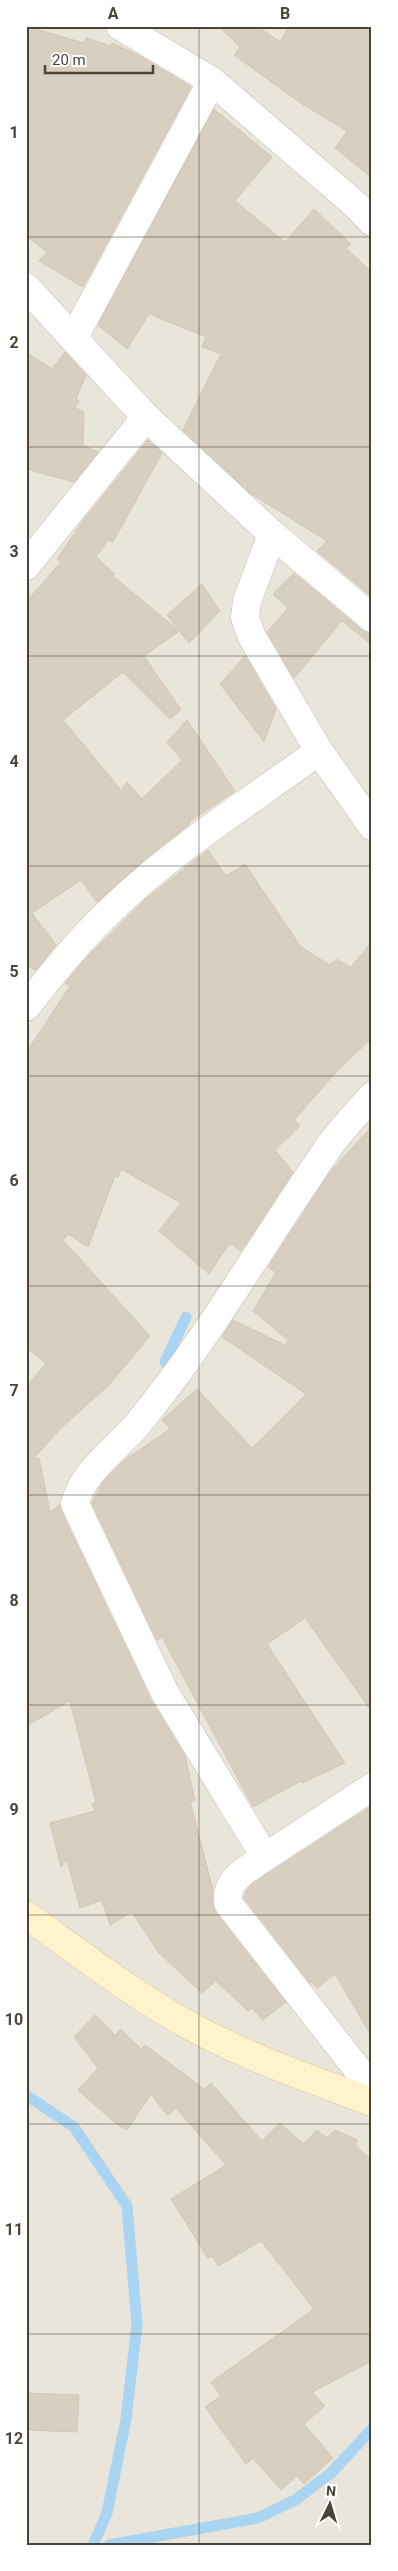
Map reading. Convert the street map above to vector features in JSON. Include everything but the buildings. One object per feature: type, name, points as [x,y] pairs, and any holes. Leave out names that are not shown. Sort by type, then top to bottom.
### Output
[{"type":"main road","points":[[26,1915],[127,1987],[184,2022],[255,2057],[372,2102]]},
{"type":"street","points":[[120,26],[212,81],[367,205]]},
{"type":"street","points":[[73,339],[212,81]]},
{"type":"street","points":[[26,287],[146,417],[272,534],[372,618]]},
{"type":"street","points":[[26,566],[146,417]]},
{"type":"street","points":[[272,534],[247,601],[245,618],[252,637],[319,751],[372,826]]},
{"type":"street","points":[[26,1007],[70,952],[111,909],[171,859],[319,751]]},
{"type":"street","points":[[265,1857],[166,1692],[75,1504],[78,1491],[86,1480],[136,1425],[193,1353],[327,1149],[372,1096]]},
{"type":"street","points":[[372,1787],[265,1857],[234,1880],[227,1892],[228,1903],[372,2088]]},
{"type":"shaded area","points":[[26,26],[372,26],[372,2545],[26,2545]]},
{"type":"waterway","points":[[165,1362],[186,1317]]},
{"type":"waterway","points":[[26,2095],[74,2127],[127,2206],[137,2325],[126,2419],[107,2513],[93,2545]]},
{"type":"waterway","points":[[109,2545],[258,2518],[295,2500],[331,2473],[372,2429]]}]
